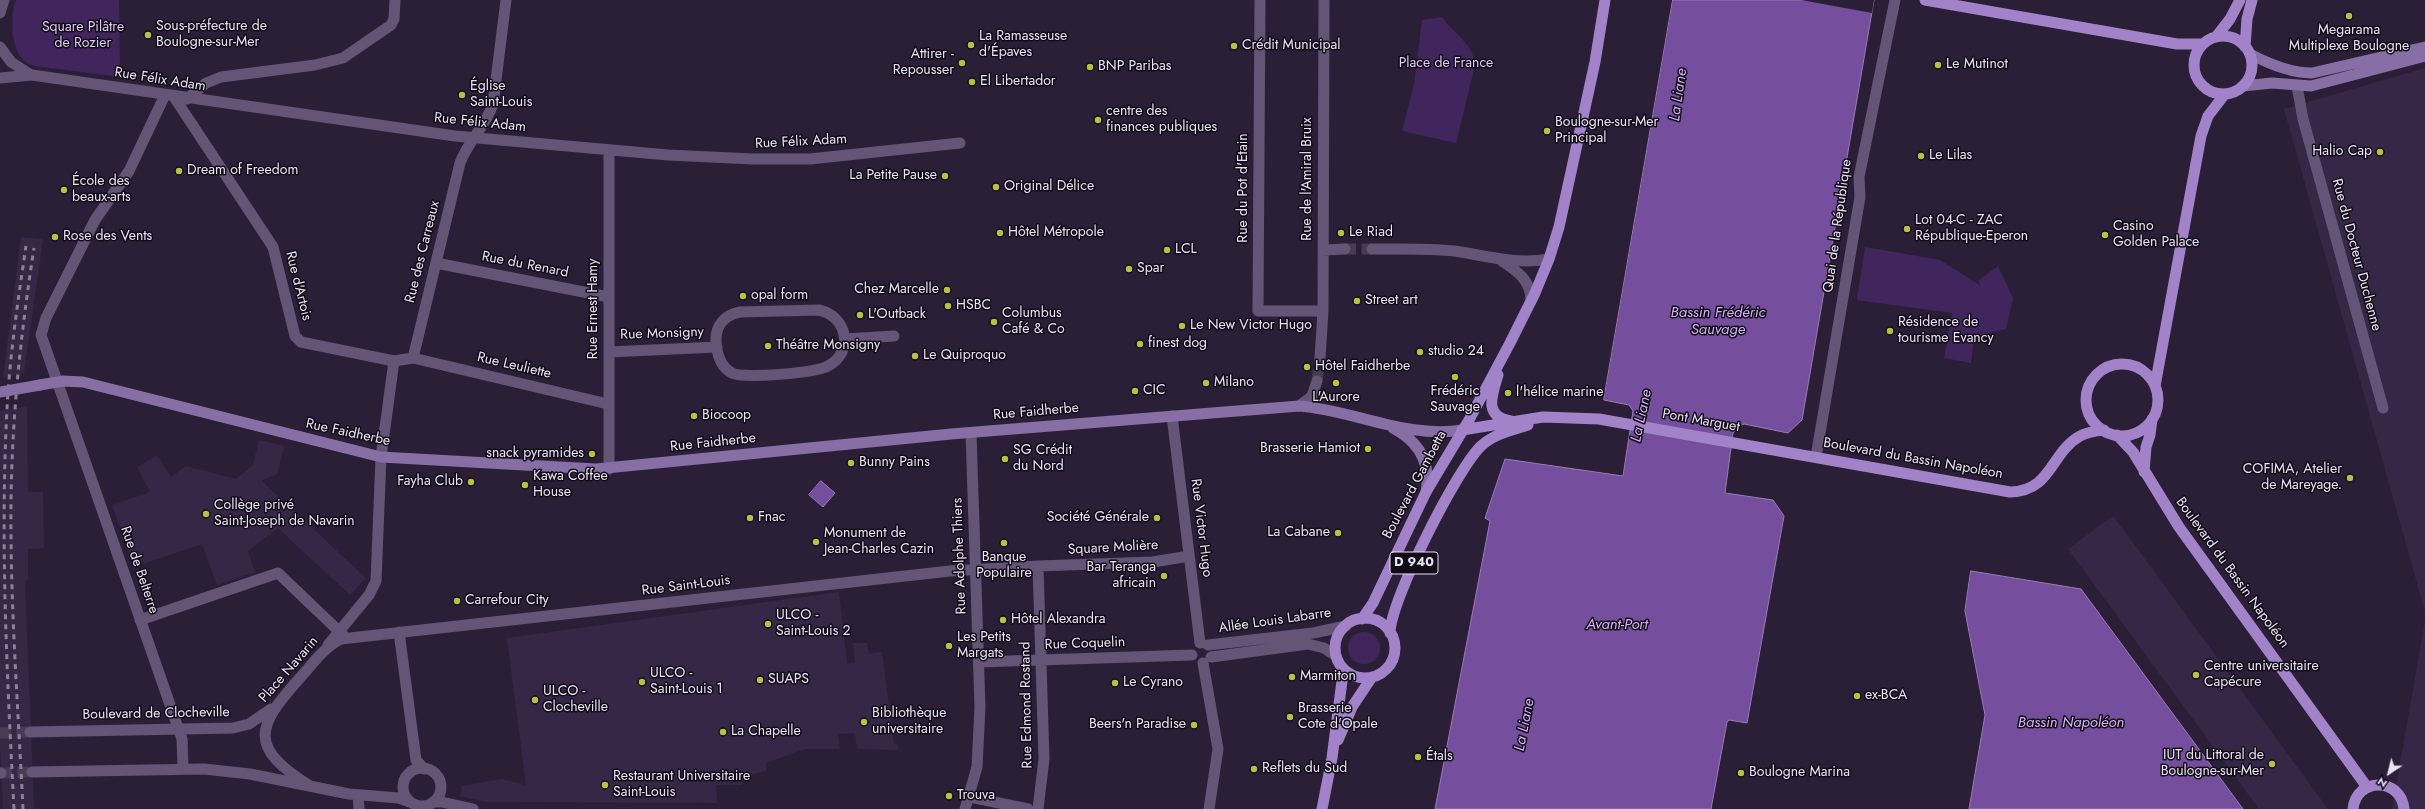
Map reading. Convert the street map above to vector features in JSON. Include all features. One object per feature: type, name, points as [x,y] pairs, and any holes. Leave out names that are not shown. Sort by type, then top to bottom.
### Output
[{"type":"main road","name":"D 940","points":[[1462,430],[1532,301],[1549,259],[1559,227],[1595,62],[1605,0]]},
{"type":"main road","points":[[1925,0],[1957,3],[2177,44],[2203,44],[2216,37],[2230,19],[2240,0]]},
{"type":"main road","points":[[2243,86],[2251,71],[2248,50],[2247,19],[2252,0]]},
{"type":"main road","points":[[2216,37],[2230,37],[2275,66],[2296,72],[2312,73],[2425,47]]},
{"type":"main road","points":[[2203,44],[2194,60],[2196,77],[2208,90],[2225,94]]},
{"type":"main road","points":[[2144,472],[2146,447],[2150,435],[2152,419],[2158,402],[2155,386],[2201,136],[2208,116],[2225,94],[2243,86],[2272,83],[2297,86],[2329,83],[2425,56]]},
{"type":"main road","points":[[1506,350],[1491,404],[1496,416],[1513,422]]},
{"type":"main road","points":[[2152,419],[2137,432],[2117,435],[2104,430],[2093,421],[2087,404],[2088,389],[2098,374],[2114,365],[2129,365],[2146,373],[2155,386]]},
{"type":"main road","name":"Rue Faidherbe","points":[[0,392],[58,382],[83,382],[381,457],[609,468],[971,432],[1299,406],[1434,433],[1462,430]]},
{"type":"main road","name":"D 940","points":[[1390,633],[1392,614],[1406,579],[1474,454],[1486,442],[1499,435],[1557,416]]},
{"type":"main road","points":[[1462,430],[1557,416]]},
{"type":"main road","name":"Pont Marguet","points":[[1557,416],[1609,421],[1788,452]]},
{"type":"main road","name":"Rue Faidherbe","points":[[1378,422],[1406,436],[1419,450],[1427,471],[1426,492]]},
{"type":"main road","name":"Boulevard Gambetta","points":[[1362,619],[1373,603],[1426,492],[1462,430]]},
{"type":"main road","name":"Boulevard du Bassin Napoléon","points":[[1788,452],[2002,490],[2018,491],[2039,483],[2062,452],[2079,436],[2104,430]]},
{"type":"main road","name":"Boulevard du Bassin Napoléon","points":[[2117,435],[2133,452],[2179,527],[2367,787]]},
{"type":"main road","points":[[1322,809],[1332,758],[1342,682],[1338,661],[1337,637],[1346,626],[1362,619],[1380,623],[1390,633],[1394,644],[1392,658],[1385,670],[1372,677],[1352,707],[1332,758]]},
{"type":"main road","points":[[1338,661],[1356,677],[1372,677]]},
{"type":"main road","points":[[2353,809],[2357,796],[2367,787],[2379,784],[2391,788],[2400,797],[2404,809]]},
{"type":"street","points":[[0,13],[4,0]]},
{"type":"street","points":[[187,99],[206,83],[221,77],[315,65],[343,58],[391,25],[395,15],[394,0]]},
{"type":"street","name":"Rue des Carreaux","points":[[413,358],[460,163],[473,138],[486,120],[493,104],[506,0]]},
{"type":"street","name":"Rue du Pot d'Etain","points":[[1260,0],[1258,311],[1323,311]]},
{"type":"street","name":"Rue de l'Amiral Bruix","points":[[1320,358],[1323,311],[1324,0]]},
{"type":"street","name":"Quai de la République","points":[[1816,457],[1860,197],[1859,177],[1895,0]]},
{"type":"street","points":[[0,47],[11,62],[32,76]]},
{"type":"street","name":"Rue Félix Adam","points":[[0,78],[32,76],[473,138],[668,155],[794,159],[960,143]]},
{"type":"street","name":"Rue du Docteur Duchenne","points":[[2297,86],[2303,118],[2383,408]]},
{"type":"street","name":"Rue d'Artois","points":[[170,96],[273,247],[297,340],[305,344],[394,361]]},
{"type":"street","name":"Rue de Belterre","points":[[170,96],[129,171],[95,220],[43,323],[42,340],[58,382],[178,729],[184,752],[183,768]]},
{"type":"street","name":"Rue Ernest Hamy","points":[[609,150],[609,468]]},
{"type":"street","points":[[1323,250],[1345,249]]},
{"type":"street","points":[[1372,249],[1439,250],[1501,261],[1530,262],[1549,259]]},
{"type":"street","points":[[1501,261],[1524,278],[1529,286],[1532,301]]},
{"type":"street","name":"Rue du Renard","points":[[436,263],[609,296]]},
{"type":"street","name":"Rue Monsigny","points":[[819,310],[827,312],[841,323],[846,339],[842,352],[829,366],[816,370],[788,374],[735,375],[724,367],[717,347],[717,333],[721,322],[729,316],[740,312],[819,310]]},
{"type":"street","points":[[846,339],[894,336]]},
{"type":"street","name":"Rue Monsigny","points":[[609,352],[717,347]]},
{"type":"street","points":[[140,620],[278,573],[342,635],[369,595],[376,581],[381,457],[394,361],[413,358]]},
{"type":"street","name":"Rue Leuliette","points":[[413,358],[608,404]]},
{"type":"street","points":[[1299,406],[1312,396],[1317,381]]},
{"type":"street","name":"Rue Victor Hugo","points":[[1172,416],[1189,556],[1204,644]]},
{"type":"street","name":"Rue Adolphe Thiers","points":[[965,809],[970,798],[977,767],[980,731],[971,432]]},
{"type":"street","name":"Square Molière","points":[[1038,566],[1153,562],[1189,556]]},
{"type":"street","points":[[976,569],[1038,566]]},
{"type":"street","name":"Rue Edmond Rostand","points":[[1038,566],[1044,759],[1038,809]]},
{"type":"street","name":"Rue Saint-Louis","points":[[399,632],[546,618],[976,569]]},
{"type":"street","name":"Allée Louis Labarre","points":[[1204,644],[1313,633],[1346,626]]},
{"type":"street","points":[[399,632],[416,760],[424,769],[434,773],[440,781],[439,794],[429,806]]},
{"type":"street","name":"Place Navarin","points":[[310,786],[297,778],[270,752],[265,742],[266,724],[276,705],[324,651],[342,635],[399,632]]},
{"type":"street","points":[[1207,660],[1196,661],[1192,655],[1194,646],[1204,644],[1212,652],[1207,660],[1218,749],[1209,809]]},
{"type":"street","name":"Allée Louis Labarre","points":[[1207,660],[1308,644],[1324,648],[1338,661]]},
{"type":"street","name":"Rue Coquelin","points":[[979,662],[1192,655]]},
{"type":"street","name":"Boulevard de Clocheville","points":[[30,732],[244,726],[255,721],[276,705]]},
{"type":"street","points":[[32,772],[183,768]]},
{"type":"street","name":"Place Navarin","points":[[183,768],[261,776],[358,795],[399,798],[410,802]]},
{"type":"street","points":[[424,769],[412,772],[405,780],[404,792],[410,802],[429,806],[442,802],[473,809]]},
{"type":"street","points":[[358,795],[359,809]]},
{"type":"street","points":[[970,798],[1028,809]]},
{"type":"shaded area","points":[[2425,68],[2425,612],[2284,109]]},
{"type":"shaded area","points":[[21,237],[43,239],[24,373],[3,378]]},
{"type":"shaded area","points":[[27,406],[28,492],[43,492],[44,548],[28,549],[28,580],[25,581],[34,809],[3,809],[0,747],[0,411]]},
{"type":"shaded area","name":"Collège privé Saint-Joseph de Navarin","points":[[259,440],[284,446],[277,474],[262,480],[263,482],[366,578],[350,595],[278,528],[248,551],[255,572],[217,585],[202,544],[134,567],[112,505],[150,492],[137,467],[157,455],[171,477],[186,466],[236,479],[253,465]]},
{"type":"shaded area","name":"Centre universitaire Capécure","points":[[2113,516],[2328,809],[2259,809],[2068,549]]},
{"type":"shaded area","points":[[839,592],[847,664],[855,663],[853,643],[867,643],[869,654],[882,652],[894,744],[898,745],[898,750],[857,749],[855,733],[838,734],[840,749],[805,749],[766,763],[766,771],[742,777],[742,785],[716,785],[717,803],[486,802],[460,796],[462,786],[502,779],[526,785],[507,638]]},
{"type":"shaded area","points":[[2425,621],[2425,809],[2392,809]]},
{"type":"green space","name":"Square Pilâtre de Rozier","points":[[16,0],[119,0],[120,77],[35,66],[27,63],[20,56],[16,48],[12,28],[12,18]]},
{"type":"green space","name":"Place de France","points":[[1442,17],[1467,44],[1471,50],[1475,65],[1456,143],[1402,131],[1414,85],[1422,20]]},
{"type":"green space","points":[[1865,247],[1940,260],[1981,286],[1978,281],[1998,266],[2013,298],[2006,329],[1992,332],[1973,344],[1971,363],[1944,358],[1952,313],[1857,300]]},
{"type":"green space","points":[[1361,632],[1367,632],[1376,636],[1380,648],[1376,660],[1367,664],[1361,664],[1352,660],[1348,651],[1348,645],[1352,636]]},
{"type":"water","points":[[1673,0],[1874,0],[1802,420],[1788,433],[1744,424],[1739,426],[1733,433],[1725,493],[1773,500],[1784,516],[1747,723],[1729,720],[1727,722],[1711,809],[1435,809],[1490,521],[1485,518],[1505,459],[1623,476],[1633,411],[1629,405],[1604,400]]},
{"type":"water","points":[[821,481],[835,493],[823,507],[809,495]]},
{"type":"water","name":"Bassin Napoléon","points":[[1971,571],[2081,589],[2243,809],[1969,809],[1985,715],[1965,611]]},
{"type":"pier","points":[[1801,0],[1874,0],[1872,13]]},
{"type":"tunnel","points":[[1345,249],[1372,249]]},
{"type":"tunnel","points":[[1317,381],[1320,358]]},
{"type":"tunnel","points":[[0,733],[30,732]]},
{"type":"tunnel","points":[[1,773],[32,772]]},
{"type":"railway","points":[[14,809],[5,608],[5,458],[10,368],[26,246]]},
{"type":"railway","points":[[23,809],[13,616],[11,501],[15,405],[25,311],[34,248]]},
{"type":"place","name":"Megarama Multiplexe Boulogne","points":[[2349,16]]},
{"type":"place","name":"Sous-préfecture de Boulogne-sur-Mer","points":[[148,35]]},
{"type":"place","name":"La Ramasseuse d'Épaves","points":[[971,45]]},
{"type":"place","name":"Crédit Municipal","points":[[1234,46]]},
{"type":"place","name":"Attirer - Repousser","points":[[962,63]]},
{"type":"place","name":"Le Mutinot","points":[[1938,65]]},
{"type":"place","name":"BNP Paribas","points":[[1090,67]]},
{"type":"place","name":"El Libertador","points":[[972,82]]},
{"type":"place","name":"Église Saint-Louis","points":[[462,95]]},
{"type":"place","name":"centre des finances publiques","points":[[1098,120]]},
{"type":"place","name":"Boulogne-sur-Mer Principal","points":[[1547,131]]},
{"type":"place","name":"Halio Cap","points":[[2380,152]]},
{"type":"place","name":"Le Lilas","points":[[1921,156]]},
{"type":"place","name":"Dream of Freedom","points":[[179,171]]},
{"type":"place","name":"La Petite Pause","points":[[945,176]]},
{"type":"place","name":"Original Délice","points":[[996,187]]},
{"type":"place","name":"École des beaux-arts","points":[[64,190]]},
{"type":"place","name":"Lot 04-C - ZAC République-Eperon","points":[[1907,229]]},
{"type":"place","name":"Hôtel Métropole","points":[[1000,233]]},
{"type":"place","name":"Le Riad","points":[[1341,233]]},
{"type":"place","name":"Casino Golden Palace","points":[[2105,235]]},
{"type":"place","name":"Rose des Vents","points":[[55,237]]},
{"type":"place","name":"LCL","points":[[1167,250]]},
{"type":"place","name":"Spar","points":[[1129,269]]},
{"type":"place","name":"Chez Marcelle","points":[[947,290]]},
{"type":"place","name":"opal form","points":[[743,296]]},
{"type":"place","name":"Street art","points":[[1357,301]]},
{"type":"place","name":"HSBC","points":[[948,306]]},
{"type":"place","name":"L'Outback","points":[[860,315]]},
{"type":"place","name":"Columbus Café & Co","points":[[994,322]]},
{"type":"place","name":"Le New Victor Hugo","points":[[1182,326]]},
{"type":"place","name":"Résidence de tourisme Evancy","points":[[1890,331]]},
{"type":"place","name":"finest dog","points":[[1140,344]]},
{"type":"place","name":"Théâtre Monsigny","points":[[768,346]]},
{"type":"place","name":"studio 24","points":[[1420,352]]},
{"type":"place","name":"Le Quiproquo","points":[[915,356]]},
{"type":"place","name":"Hôtel Faidherbe","points":[[1307,367]]},
{"type":"place","name":"Frédéric Sauvage","points":[[1455,377]]},
{"type":"place","name":"Milano","points":[[1206,383]]},
{"type":"place","name":"L'Aurore","points":[[1336,383]]},
{"type":"place","name":"CIC","points":[[1135,391]]},
{"type":"place","name":"l'hélice marine","points":[[1508,393]]},
{"type":"place","name":"Biocoop","points":[[694,416]]},
{"type":"place","name":"Brasserie Hamiot","points":[[1368,449]]},
{"type":"place","name":"snack pyramides","points":[[592,454]]},
{"type":"place","name":"SG Crédit du Nord","points":[[1005,459]]},
{"type":"place","name":"Bunny Pains","points":[[851,463]]},
{"type":"place","name":"COFIMA, Atelier de Mareyage.","points":[[2350,478]]},
{"type":"place","name":"Fayha Club","points":[[471,482]]},
{"type":"place","name":"Kawa Coffee House","points":[[525,485]]},
{"type":"place","name":"Collège privé Saint-Joseph de Navarin","points":[[206,514]]},
{"type":"place","name":"Fnac","points":[[750,518]]},
{"type":"place","name":"Société Générale","points":[[1157,518]]},
{"type":"place","name":"La Cabane","points":[[1338,533]]},
{"type":"place","name":"Monument de Jean-Charles Cazin","points":[[816,542]]},
{"type":"place","name":"Banque Populaire","points":[[1004,543]]},
{"type":"place","name":"Bar Teranga africain","points":[[1164,576]]},
{"type":"place","name":"Carrefour City","points":[[457,601]]},
{"type":"place","name":"Hôtel Alexandra","points":[[1003,620]]},
{"type":"place","name":"ULCO - Saint-Louis 2","points":[[768,624]]},
{"type":"place","name":"Les Petits Margats","points":[[949,646]]},
{"type":"place","name":"Centre universitaire Capécure","points":[[2196,675]]},
{"type":"place","name":"Marmiton","points":[[1292,677]]},
{"type":"place","name":"SUAPS","points":[[760,680]]},
{"type":"place","name":"ULCO - Saint-Louis 1","points":[[642,682]]},
{"type":"place","name":"Le Cyrano","points":[[1115,683]]},
{"type":"place","name":"ex-BCA","points":[[1857,696]]},
{"type":"place","name":"ULCO - Clocheville","points":[[535,700]]},
{"type":"place","name":"Brasserie Cote d'Opale","points":[[1290,717]]},
{"type":"place","name":"Bibliothèque universitaire","points":[[864,722]]},
{"type":"place","name":"Beers'n Paradise","points":[[1194,725]]},
{"type":"place","name":"La Chapelle","points":[[723,732]]},
{"type":"place","name":"Étals","points":[[1418,757]]},
{"type":"place","name":"IUT du Littoral de Boulogne-sur-Mer","points":[[2272,764]]},
{"type":"place","name":"Reflets du Sud","points":[[1254,769]]},
{"type":"place","name":"Boulogne Marina","points":[[1741,773]]},
{"type":"place","name":"Restaurant Universitaire Saint-Louis","points":[[605,785]]},
{"type":"place","name":"Trouva","points":[[949,796]]},
{"type":"water label","name":"La Liane","points":[[1679,95]]},
{"type":"water label","name":"Bassin Frédéric Sauvage","points":[[1718,322]]},
{"type":"water label","name":"La Liane","points":[[1642,416]]},
{"type":"water label","name":"Avant-Port","points":[[1617,625]]},
{"type":"water label","name":"La Liane","points":[[1525,725]]}]
